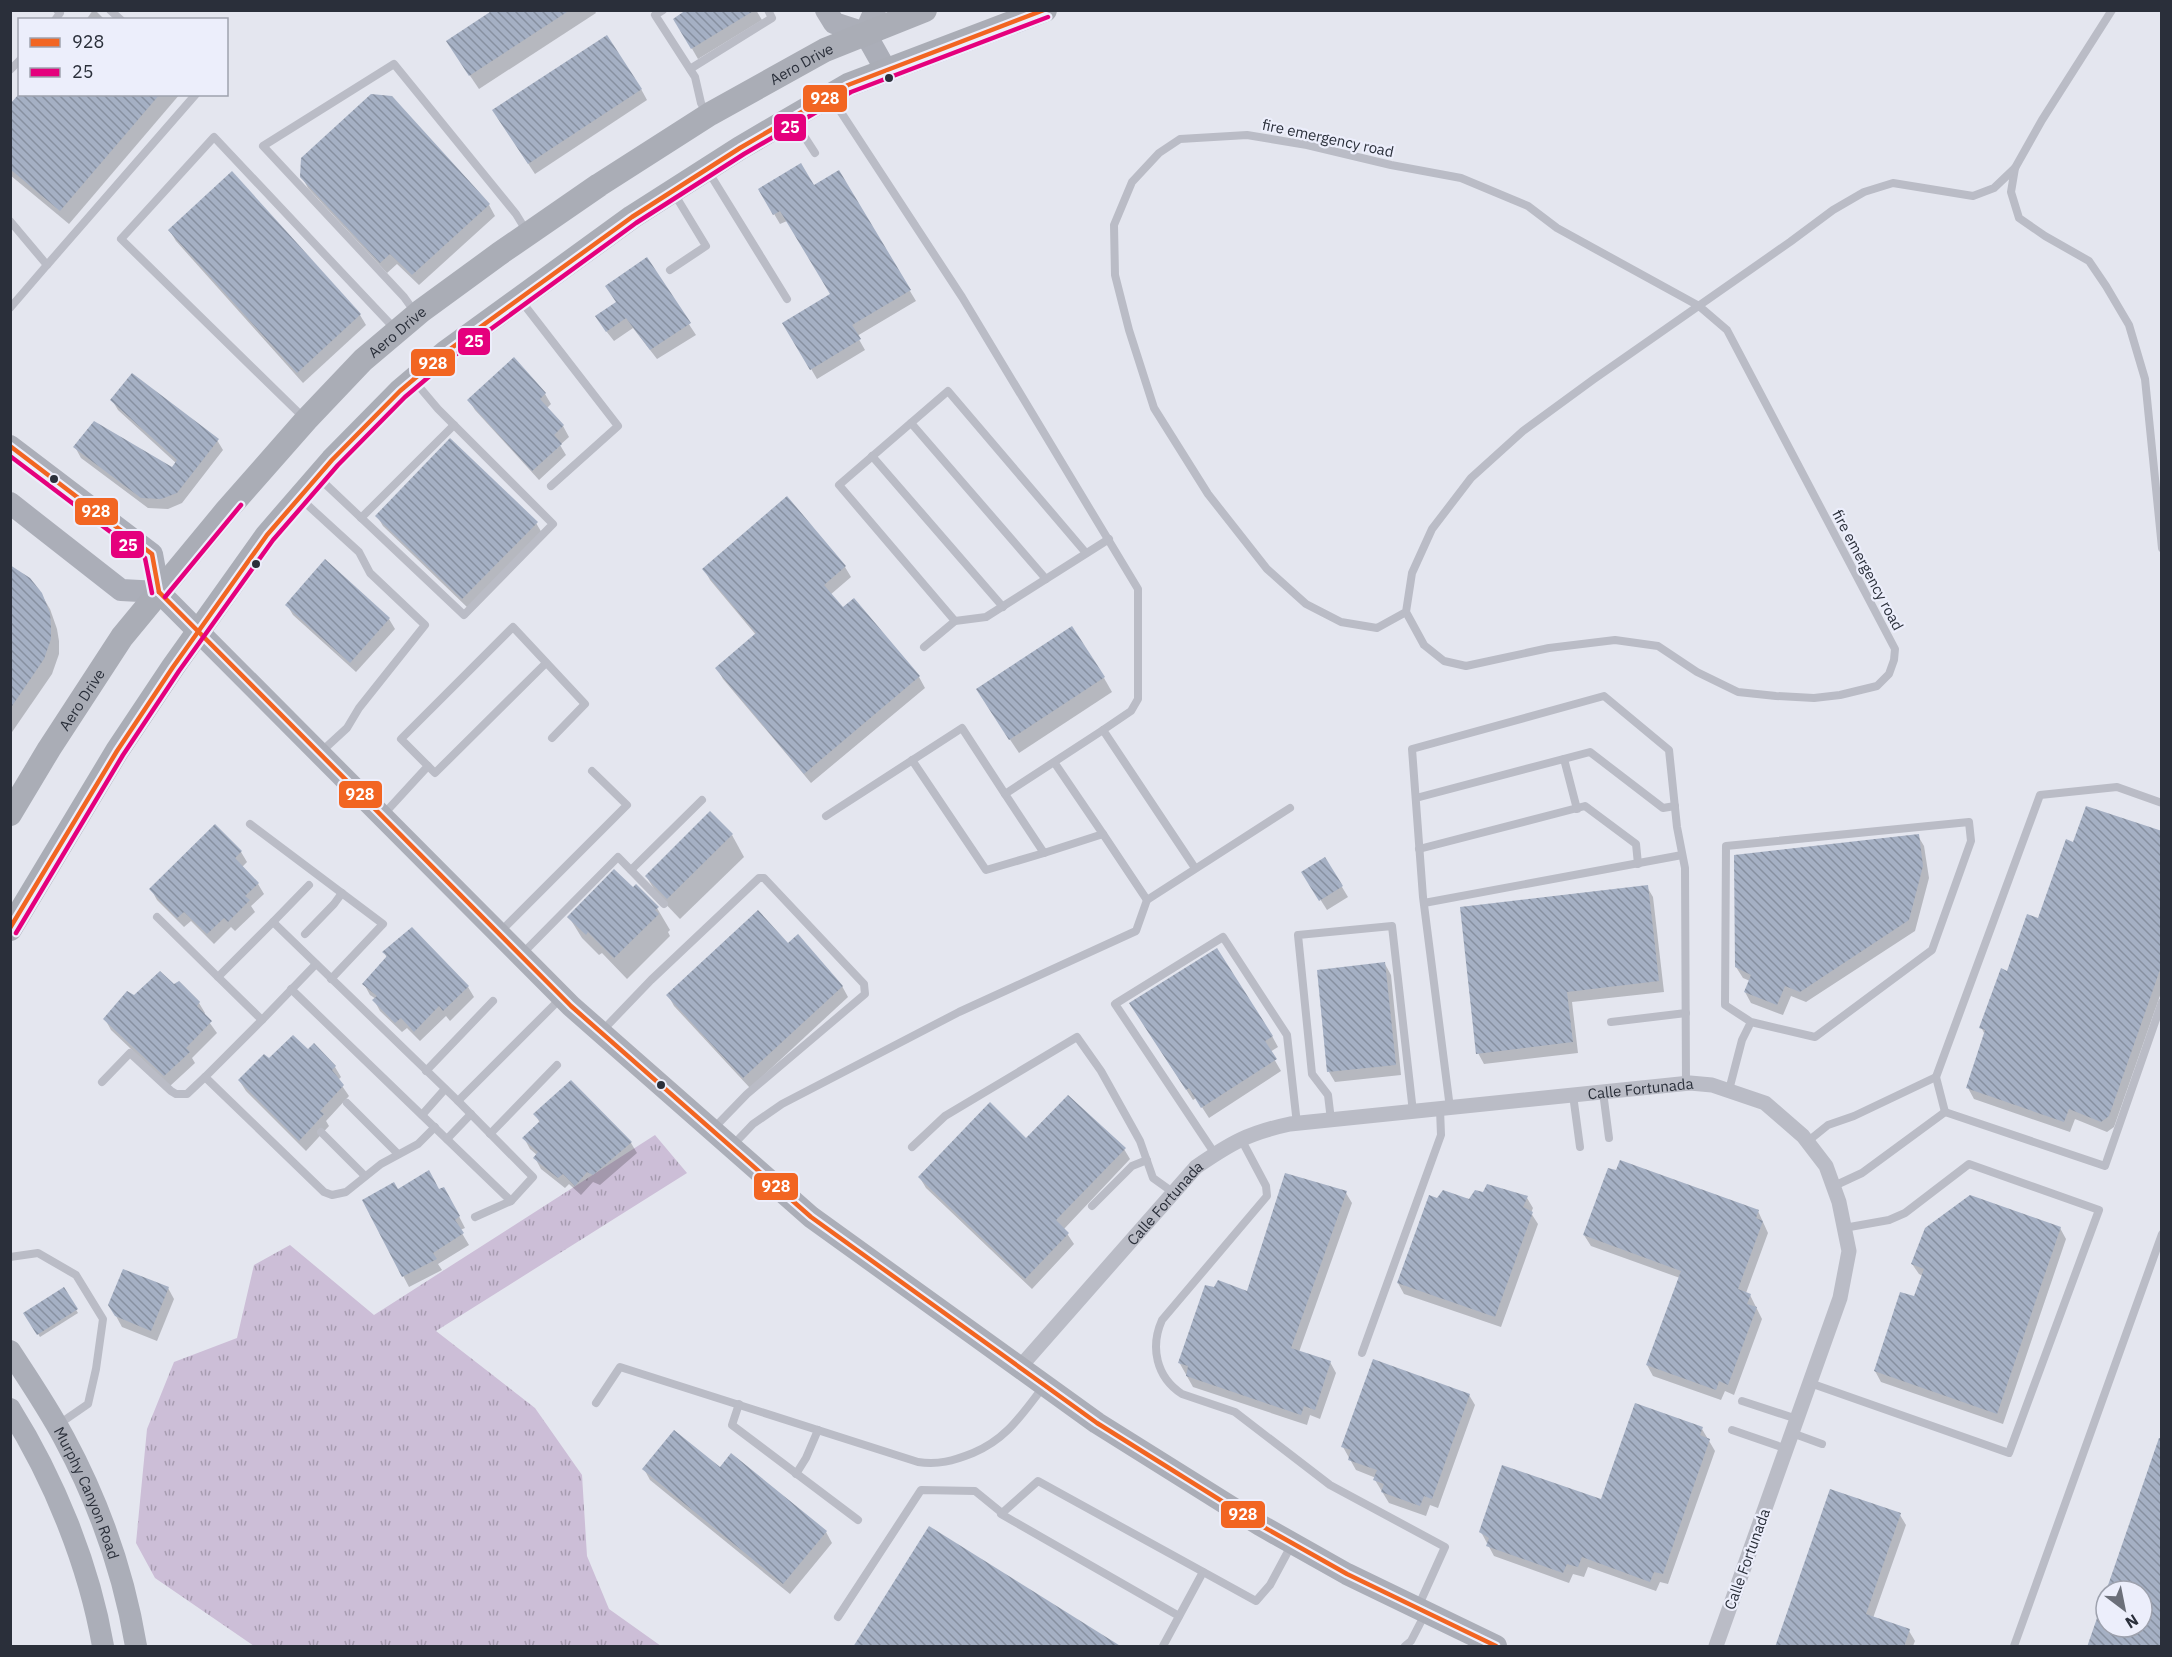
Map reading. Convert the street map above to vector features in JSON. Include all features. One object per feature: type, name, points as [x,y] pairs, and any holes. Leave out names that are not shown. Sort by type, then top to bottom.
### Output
[{"type":"main road","points":[[826,10],[834,23],[865,33],[887,72]]},
{"type":"main road","points":[[865,33],[875,10]]},
{"type":"main road","name":"Aero Drive","points":[[10,814],[122,637],[226,511],[306,420],[363,360],[417,314],[528,233],[708,115],[825,50],[925,10]]},
{"type":"main road","points":[[10,929],[106,768],[267,535],[392,398],[446,352],[632,217],[792,118],[848,85],[1045,10]]},
{"type":"main road","points":[[10,446],[152,554],[159,592],[319,753],[562,997],[811,1217],[1097,1423],[1292,1543],[1347,1574],[1467,1636],[1496,1647]]},
{"type":"main road","points":[[10,503],[121,590],[159,592]]},
{"type":"main road","name":"Murphy Canyon Road","points":[[10,1351],[57,1426],[97,1508],[129,1604],[136,1647]]},
{"type":"main road","name":"Murphy Canyon Road","points":[[10,1409],[54,1488],[83,1569],[103,1647]]},
{"type":"street","name":"Calle Fortunada","points":[[1020,1367],[1196,1167],[1227,1145],[1258,1131],[1331,1120],[1686,1083],[1712,1085],[1765,1103],[1807,1142],[1826,1166],[1839,1202],[1849,1251],[1840,1298],[1716,1647]]},
{"type":"lane","points":[[663,10],[655,15],[695,77],[701,103],[708,115]]},
{"type":"lane","points":[[690,69],[772,18],[768,10]]},
{"type":"lane","points":[[1406,612],[1412,573],[1432,529],[1471,478],[1523,431],[1833,210],[1864,192],[1893,183],[1973,196],[1994,188],[2015,168],[2042,120],[2112,10]]},
{"type":"lane","points":[[417,314],[404,297],[263,146],[394,64],[516,214],[528,233]]},
{"type":"lane","points":[[12,302],[194,96]]},
{"type":"lane","points":[[830,96],[962,297],[1138,589],[1138,699],[1131,711],[1005,794]]},
{"type":"lane","points":[[792,118],[815,153]]},
{"type":"lane","name":"fire emergency road","points":[[1247,135],[1307,145],[1391,165],[1461,178],[1528,206],[1557,228],[1699,306],[1727,330],[1895,649],[1889,674],[1877,686],[1822,697],[1776,696],[1738,692],[1697,672],[1658,646],[1615,640],[1549,648],[1467,666],[1444,661],[1424,645],[1406,612],[1377,628],[1341,622],[1306,604],[1267,569],[1208,494],[1154,408],[1129,330],[1115,274],[1114,225],[1132,182],[1159,153],[1180,139],[1247,135]]},
{"type":"lane","points":[[306,420],[121,239],[214,137],[397,331]]},
{"type":"lane","points":[[2015,168],[2011,192],[2019,218],[2089,261],[2129,325],[2145,379],[2162,548]]},
{"type":"lane","points":[[707,169],[787,299]]},
{"type":"lane","points":[[670,270],[706,246],[672,191]]},
{"type":"lane","points":[[10,221],[47,265]]},
{"type":"lane","points":[[520,298],[618,426],[551,486]]},
{"type":"lane","points":[[318,477],[465,615],[553,524],[454,425],[413,380]]},
{"type":"lane","points":[[955,621],[839,484],[948,391],[1086,553]]},
{"type":"lane","points":[[911,423],[1046,579]]},
{"type":"lane","points":[[361,519],[454,425]]},
{"type":"lane","points":[[872,456],[1003,607]]},
{"type":"lane","points":[[300,498],[359,552],[370,573],[425,625],[359,708],[347,728],[319,753]]},
{"type":"lane","points":[[924,646],[955,621],[986,616],[1003,607],[1109,538]]},
{"type":"lane","points":[[546,663],[435,773],[401,739],[513,627],[585,705],[552,738]]},
{"type":"lane","points":[[1362,1353],[1441,1135],[1445,1108],[1419,849],[1412,748],[1604,696],[1669,750],[1685,868],[1686,1083]]},
{"type":"lane","points":[[826,816],[962,728],[1044,853]]},
{"type":"lane","points":[[1103,730],[1195,868]]},
{"type":"lane","points":[[1416,798],[1590,752],[1663,808],[1675,806]]},
{"type":"lane","points":[[1564,759],[1576,809]]},
{"type":"lane","points":[[912,760],[986,870],[1103,834]]},
{"type":"lane","points":[[1054,762],[1147,900]]},
{"type":"lane","points":[[382,816],[428,766]]},
{"type":"lane","points":[[499,933],[627,805],[592,771]]},
{"type":"lane","points":[[1945,1112],[1936,1077],[2040,795],[2116,787],[2162,803]]},
{"type":"lane","points":[[631,870],[702,800]]},
{"type":"lane","points":[[1419,849],[1585,806],[1636,844],[1638,864]]},
{"type":"lane","points":[[731,1147],[753,1124],[782,1104],[959,1012],[1136,931],[1147,900],[1290,808]]},
{"type":"lane","points":[[1969,822],[1971,841],[1932,950],[1815,1037],[1751,1022],[1725,1005],[1726,846],[1969,822]]},
{"type":"lane","points":[[250,824],[383,924],[331,979]]},
{"type":"lane","points":[[1424,903],[1682,855]]},
{"type":"lane","points":[[520,955],[618,857],[664,904]]},
{"type":"lane","points":[[601,1032],[651,980],[759,878],[764,879],[864,984],[865,994],[747,1094],[712,1130]]},
{"type":"lane","points":[[218,977],[309,885]]},
{"type":"lane","points":[[305,934],[342,893]]},
{"type":"lane","points":[[158,917],[262,1020]]},
{"type":"lane","points":[[273,922],[446,1089],[533,1177],[511,1200],[475,1217]]},
{"type":"lane","points":[[1331,1120],[1328,1095],[1312,1074],[1298,935],[1392,926],[1413,1112]]},
{"type":"lane","points":[[1215,1154],[1115,1004],[1223,937],[1287,1035],[1297,1124]]},
{"type":"lane","points":[[102,1082],[130,1053],[176,1094],[187,1094],[316,964]]},
{"type":"lane","points":[[291,989],[511,1200]]},
{"type":"lane","points":[[458,1101],[562,997]]},
{"type":"lane","points":[[426,1071],[493,1000]]},
{"type":"lane","points":[[1945,1112],[2105,1166],[2162,1002]]},
{"type":"lane","points":[[1611,1022],[1686,1013]]},
{"type":"lane","points":[[1729,1090],[1742,1040],[1751,1022]]},
{"type":"lane","points":[[912,1147],[945,1116],[1077,1037],[1101,1071],[1140,1141],[1154,1178],[1173,1193]]},
{"type":"lane","points":[[490,1134],[557,1065]]},
{"type":"lane","points":[[206,1077],[324,1192],[332,1195],[346,1192],[365,1176],[418,1144],[435,1127]]},
{"type":"lane","points":[[1807,1142],[1828,1125],[1854,1116],[1936,1077]]},
{"type":"lane","points":[[422,1114],[446,1089]]},
{"type":"lane","points":[[1603,1092],[1610,1138]]},
{"type":"lane","points":[[1574,1095],[1580,1147]]},
{"type":"lane","points":[[347,1103],[398,1154]]},
{"type":"lane","points":[[1833,1186],[1862,1173],[1945,1112]]},
{"type":"lane","points":[[447,1139],[471,1114]]},
{"type":"lane","points":[[321,1132],[365,1176]]},
{"type":"lane","points":[[1241,1139],[1266,1186],[1267,1196],[1162,1320],[1154,1345],[1156,1358],[1162,1372],[1175,1389],[1182,1394],[1234,1412],[1330,1485],[1445,1547],[1411,1641],[1405,1647]]},
{"type":"lane","points":[[1092,1206],[1132,1166],[1147,1160]]},
{"type":"lane","points":[[1810,1383],[2009,1453],[2099,1210],[1969,1164],[1905,1213],[1889,1220],[1844,1228]]},
{"type":"lane","points":[[2014,1647],[2162,1234]]},
{"type":"lane","points":[[10,1257],[38,1253],[76,1275],[102,1319],[96,1369],[88,1404],[57,1426]]},
{"type":"lane","points":[[596,1403],[620,1367],[918,1462],[935,1464],[948,1462],[983,1449],[1002,1437],[1045,1385]]},
{"type":"lane","points":[[1742,1401],[1795,1426],[1822,1444]]},
{"type":"lane","points":[[739,1404],[732,1425],[858,1520]]},
{"type":"lane","points":[[796,1473],[806,1458],[818,1430]]},
{"type":"lane","points":[[1732,1431],[1787,1449]]},
{"type":"lane","points":[[1002,1513],[1038,1481],[1256,1601],[1270,1585],[1292,1543]]},
{"type":"lane","points":[[838,1617],[921,1490],[975,1491],[1001,1514],[1179,1616]]},
{"type":"lane","points":[[1163,1647],[1203,1572]]},
{"type":"green space","points":[[655,1135],[687,1173],[436,1331],[535,1408],[582,1475],[587,1556],[609,1609],[661,1646],[254,1646],[155,1578],[136,1543],[147,1429],[174,1362],[237,1338],[254,1265],[290,1245],[374,1315]]},
{"type":"building","points":[[493,10],[570,10],[469,76],[446,41]]},
{"type":"building","points":[[686,10],[755,10],[691,49],[673,19]]},
{"type":"building","points":[[607,35],[642,89],[528,164],[492,110]]},
{"type":"building","points":[[371,94],[392,96],[490,204],[412,275],[390,254],[380,263],[300,177],[301,158]]},
{"type":"building","points":[[18,95],[158,96],[60,211],[10,169],[10,104]]},
{"type":"building","points":[[801,163],[814,185],[839,170],[911,290],[852,325],[861,339],[810,370],[782,323],[830,294],[780,211],[773,215],[758,189]]},
{"type":"building","points":[[232,171],[361,314],[297,373],[168,230]]},
{"type":"building","points":[[647,257],[691,323],[650,350],[626,318],[606,332],[595,316],[616,302],[605,286]]},
{"type":"building","points":[[514,357],[546,393],[540,399],[564,425],[554,435],[562,444],[532,471],[467,400]]},
{"type":"building","points":[[132,373],[219,439],[177,493],[161,499],[141,498],[73,447],[94,421],[172,467],[177,460],[110,400]]},
{"type":"building","points":[[450,438],[538,522],[462,599],[375,516]]},
{"type":"building","points":[[787,496],[846,566],[824,585],[843,607],[854,598],[920,676],[804,774],[715,668],[756,633],[702,569]]},
{"type":"building","points":[[325,559],[390,618],[350,663],[285,605]]},
{"type":"building","points":[[10,565],[30,578],[42,593],[50,613],[51,639],[44,659],[10,709]]},
{"type":"building","points":[[1072,626],[1105,677],[1009,740],[976,689]]},
{"type":"building","points":[[2086,806],[2162,831],[2162,964],[2109,1116],[2101,1122],[2069,1109],[2064,1122],[1966,1088],[1985,1030],[1979,1028],[2001,968],[2007,971],[2027,914],[2038,918],[2066,839],[2073,842]]},
{"type":"building","points":[[710,811],[733,834],[667,899],[645,876]]},
{"type":"building","points":[[215,824],[242,851],[235,858],[259,883],[245,896],[250,900],[228,922],[224,918],[207,934],[184,912],[177,918],[149,889]]},
{"type":"building","points":[[1919,834],[1923,866],[1909,920],[1800,992],[1785,986],[1777,1005],[1744,992],[1751,975],[1735,967],[1734,855]]},
{"type":"building","points":[[1325,857],[1343,886],[1319,901],[1301,872]]},
{"type":"building","points":[[614,869],[633,887],[636,884],[659,907],[655,910],[659,914],[614,958],[588,932],[586,935],[567,917]]},
{"type":"building","points":[[1648,885],[1659,981],[1567,992],[1573,1042],[1476,1054],[1460,907]]},
{"type":"building","points":[[758,910],[788,943],[798,934],[843,986],[743,1078],[666,995]]},
{"type":"building","points":[[412,927],[469,986],[443,1011],[439,1006],[414,1032],[401,1018],[395,1023],[372,1000],[377,996],[362,984],[387,956],[382,952]]},
{"type":"building","points":[[1217,948],[1273,1036],[1265,1041],[1277,1059],[1201,1108],[1189,1088],[1186,1090],[1129,1003]]},
{"type":"building","points":[[1385,962],[1396,1065],[1327,1072],[1317,970]]},
{"type":"building","points":[[160,971],[174,984],[179,981],[200,1002],[197,1006],[212,1021],[186,1048],[190,1052],[164,1076],[103,1019],[127,991],[134,995]]},
{"type":"building","points":[[293,1035],[308,1049],[314,1043],[336,1066],[332,1070],[344,1085],[320,1111],[324,1114],[299,1141],[238,1080],[264,1054],[269,1058]]},
{"type":"building","points":[[571,1080],[632,1142],[593,1175],[587,1172],[575,1186],[563,1174],[558,1178],[533,1158],[538,1152],[522,1138],[540,1121],[533,1114]]},
{"type":"building","points":[[1068,1095],[1126,1148],[1056,1220],[1069,1233],[1025,1279],[918,1177],[990,1102],[1026,1138]]},
{"type":"building","points":[[1620,1160],[1759,1210],[1756,1218],[1763,1221],[1738,1289],[1751,1294],[1747,1304],[1757,1307],[1728,1385],[1719,1381],[1716,1390],[1646,1365],[1681,1271],[1583,1235],[1608,1168],[1616,1170]]},
{"type":"building","points":[[429,1170],[439,1189],[444,1187],[460,1216],[455,1220],[464,1233],[433,1253],[437,1259],[402,1277],[362,1200],[394,1182],[398,1189]]},
{"type":"building","points":[[1285,1173],[1347,1191],[1291,1348],[1331,1361],[1315,1410],[1304,1406],[1301,1415],[1186,1376],[1188,1366],[1178,1363],[1205,1285],[1214,1287],[1218,1280],[1247,1291]]},
{"type":"building","points":[[1487,1184],[1528,1196],[1523,1207],[1533,1212],[1495,1317],[1397,1283],[1429,1195],[1437,1198],[1443,1190],[1469,1199],[1475,1190],[1483,1192]]},
{"type":"building","points":[[1970,1195],[2061,1227],[1997,1414],[1874,1371],[1900,1292],[1914,1296],[1924,1269],[1911,1264],[1925,1228]]},
{"type":"building","points":[[123,1269],[169,1287],[151,1331],[115,1316],[108,1305]]},
{"type":"building","points":[[64,1287],[78,1309],[37,1335],[23,1313]]},
{"type":"building","points":[[1373,1359],[1470,1394],[1432,1499],[1424,1496],[1420,1506],[1381,1492],[1384,1484],[1373,1480],[1377,1470],[1348,1460],[1351,1450],[1341,1447]]},
{"type":"building","points":[[1635,1403],[1703,1427],[1700,1435],[1710,1439],[1663,1574],[1654,1572],[1650,1582],[1582,1557],[1578,1567],[1567,1564],[1563,1573],[1486,1546],[1489,1538],[1479,1532],[1502,1465],[1601,1499]]},
{"type":"building","points":[[674,1430],[720,1467],[731,1453],[827,1531],[783,1584],[642,1469]]},
{"type":"building","points":[[2159,1438],[2162,1438],[2162,1647],[2087,1647],[2094,1627],[2094,1639],[2154,1639],[2154,1579],[2110,1579]]},
{"type":"building","points":[[1830,1489],[1901,1513],[1866,1614],[1910,1629],[1904,1647],[1775,1647]]},
{"type":"building","points":[[929,1526],[1122,1647],[853,1647]]},
{"type":"transit line","name":"928","points":[[10,928],[117,751],[173,667],[267,535],[332,460],[400,391],[446,352],[632,217],[740,148],[848,85],[1044,10]]},
{"type":"transit line","name":"25","points":[[16,933],[123,755],[179,671],[273,540],[338,465],[405,397],[451,358],[636,223],[744,154],[851,92],[1048,17]]},
{"type":"transit line","name":"928","points":[[10,446],[152,554],[159,592]]},
{"type":"transit line","name":"25","points":[[10,456],[145,558],[152,593]]},
{"type":"transit line","name":"25","points":[[165,597],[241,505]]},
{"type":"transit line","name":"928","points":[[159,592],[571,1006],[811,1217],[1097,1423],[1260,1525],[1347,1574],[1496,1646]]}]
